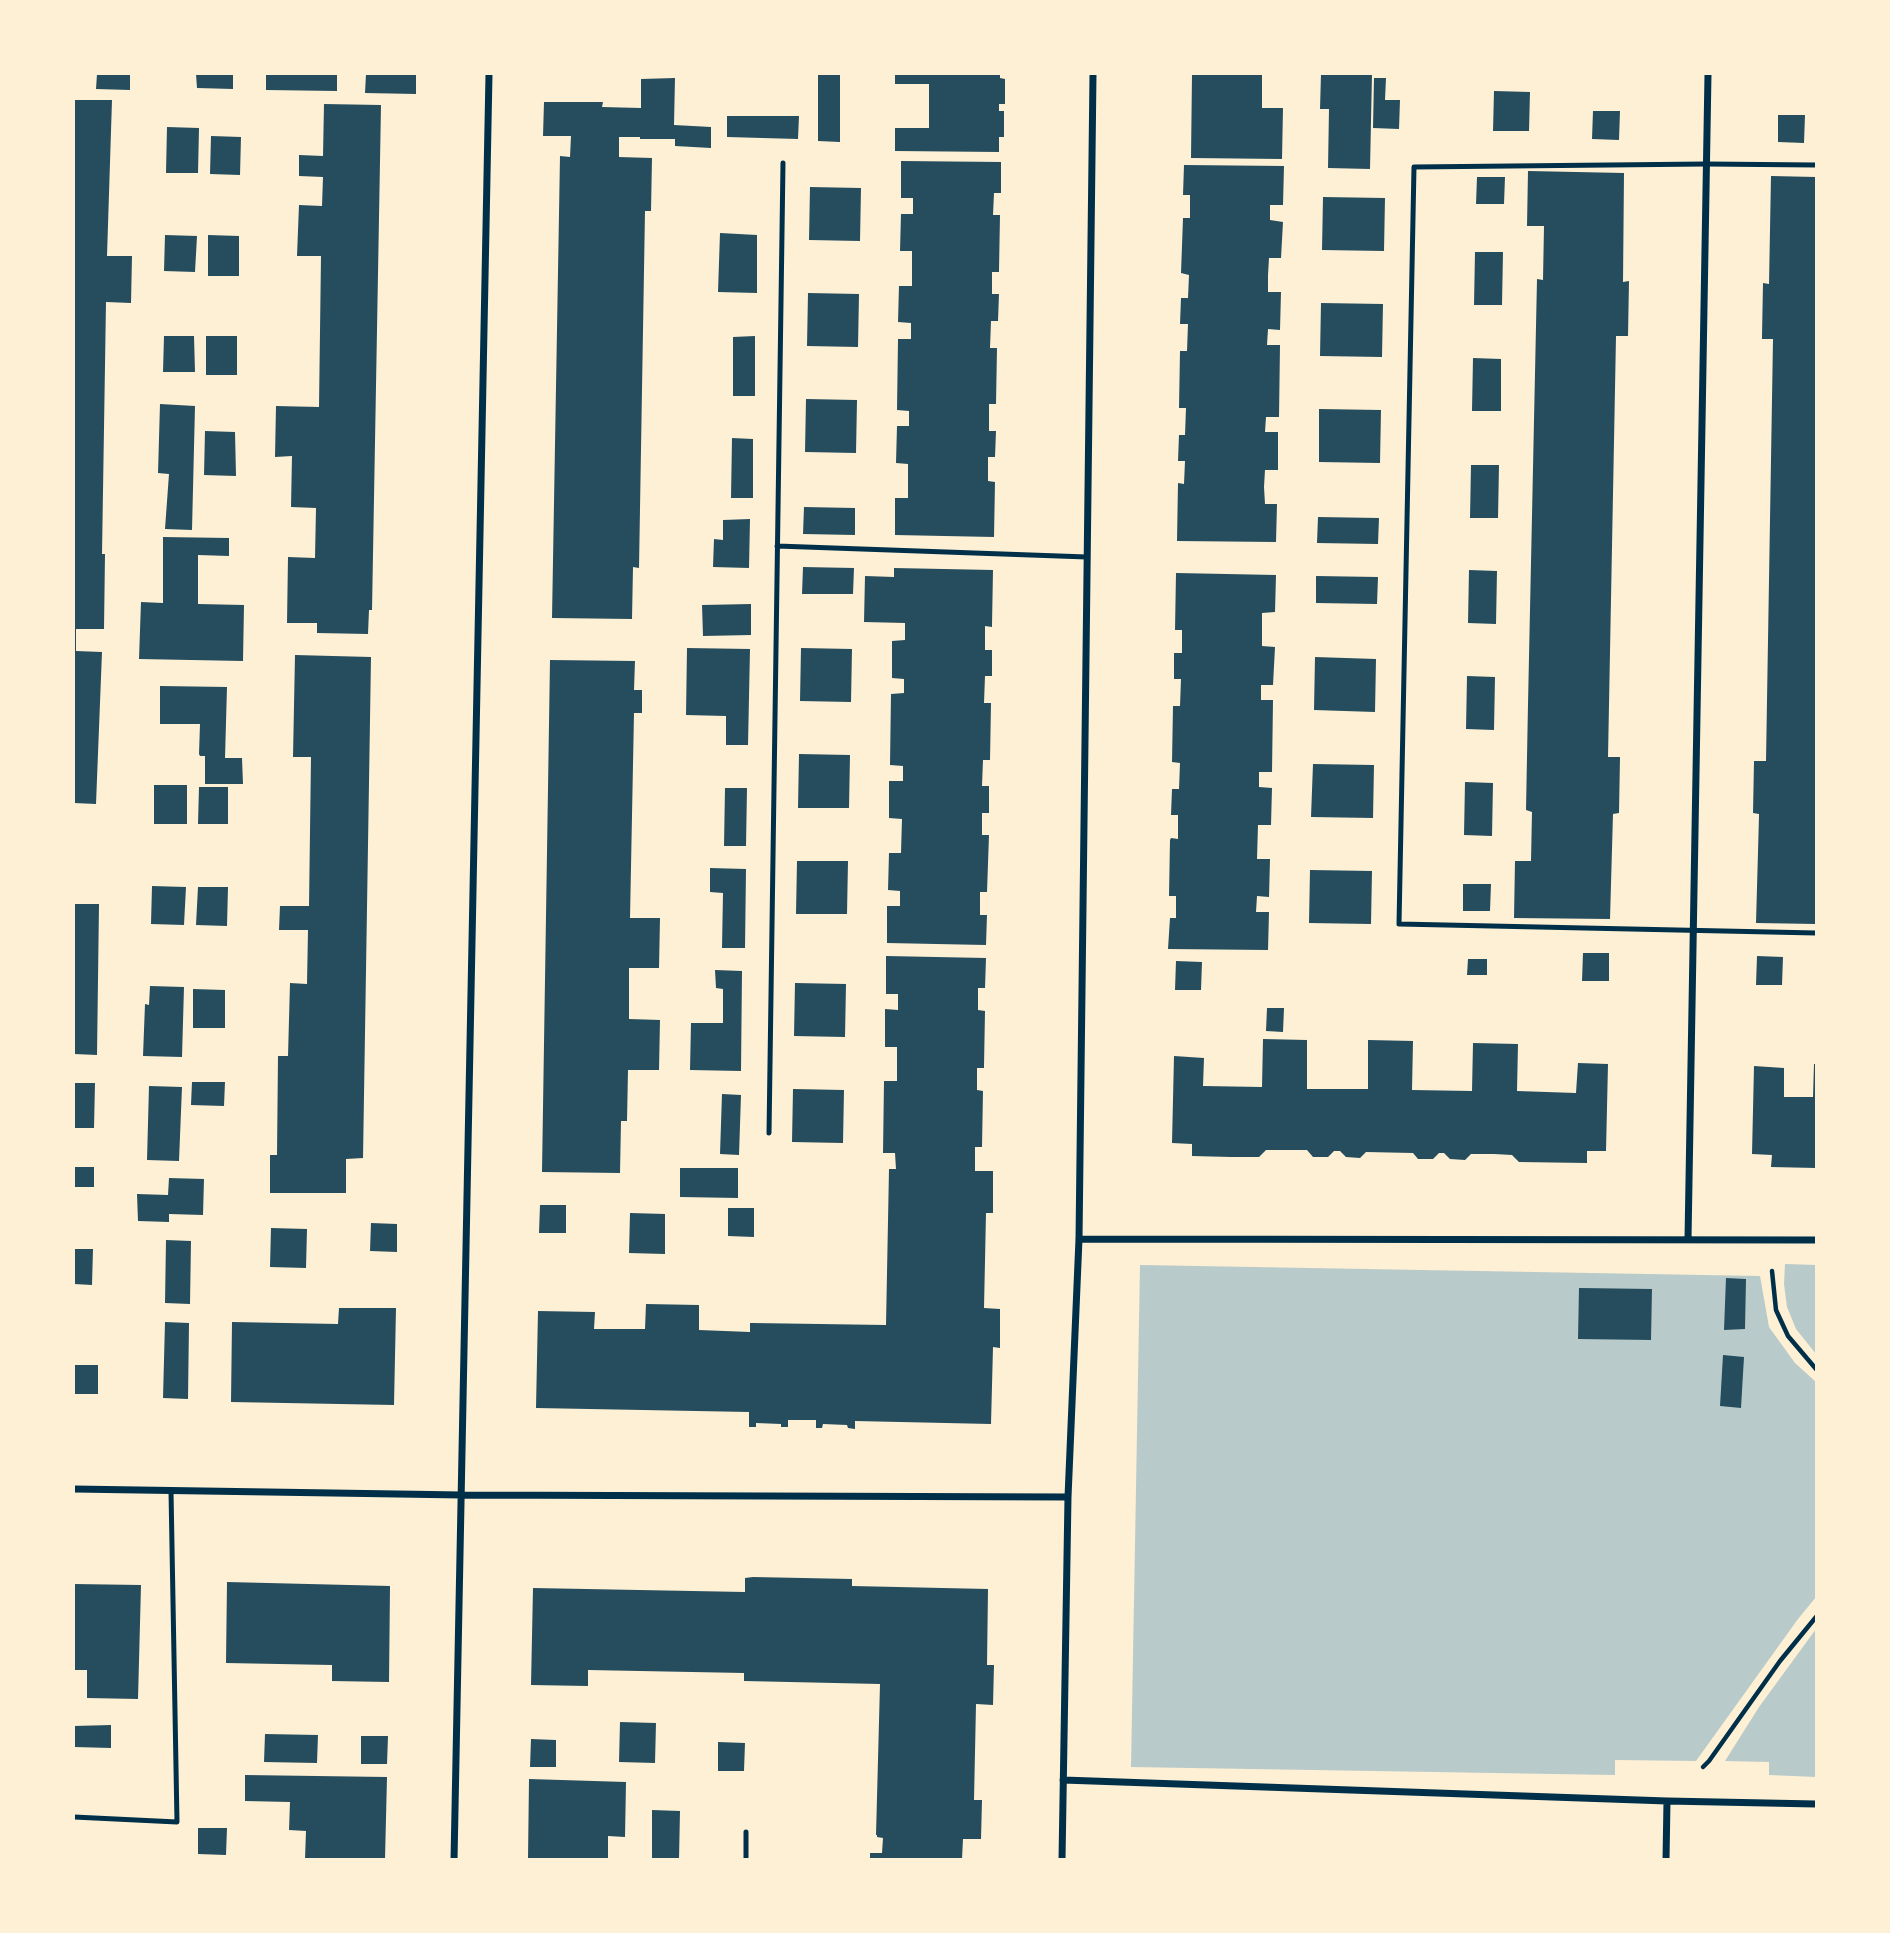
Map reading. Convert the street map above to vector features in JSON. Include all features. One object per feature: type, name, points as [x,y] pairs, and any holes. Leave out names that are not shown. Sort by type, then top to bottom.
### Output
[{"type":"street","points":[[454,1860],[489,74]]},
{"type":"street","points":[[1062,1860],[1069,1497],[1079,1239],[1093,74]]},
{"type":"street","points":[[1688,1239],[1708,74]]},
{"type":"street","points":[[1079,1239],[1816,1240]]},
{"type":"street","points":[[74,1489],[462,1495],[1069,1497]]},
{"type":"street","points":[[1063,1780],[1816,1804]]},
{"type":"street","points":[[1666,1860],[1667,1801]]},
{"type":"lane","points":[[769,1133],[783,163]]},
{"type":"lane","points":[[1816,165],[1414,167],[1399,910],[1399,924],[1816,933]]},
{"type":"lane","points":[[777,546],[1087,557]]},
{"type":"lane","points":[[74,1817],[177,1822],[172,1491]]},
{"type":"lane","points":[[746,1832],[746,1860]]},
{"type":"path","points":[[1772,1240],[1776,1310],[1788,1336],[1816,1369]]},
{"type":"path","points":[[1667,1801],[1709,1761],[1780,1661],[1816,1617]]},
{"type":"shaded area","points":[[1785,1264],[1816,1265],[1816,1354],[1796,1329],[1787,1307]]},
{"type":"shaded area","points":[[1140,1265],[1760,1276],[1769,1327],[1795,1363],[1816,1382],[1816,1597],[1696,1761],[1615,1760],[1615,1775],[1131,1767]]},
{"type":"shaded area","points":[[1816,1629],[1816,1777],[1769,1775],[1769,1762],[1725,1761],[1759,1707]]},
{"type":"building","points":[[97,74],[130,74],[130,90],[96,89]]},
{"type":"building","points":[[196,74],[233,74],[233,89],[197,88]]},
{"type":"building","points":[[266,74],[337,74],[337,91],[266,90]]},
{"type":"building","points":[[366,74],[416,74],[416,94],[365,93]]},
{"type":"building","points":[[818,74],[840,74],[840,142],[818,141]]},
{"type":"building","points":[[895,74],[1000,74],[1000,78],[1005,79],[1005,104],[999,104],[999,111],[1004,111],[1004,137],[999,137],[999,152],[895,151],[895,128],[929,128],[929,84],[895,84]]},
{"type":"building","points":[[1192,74],[1262,74],[1262,108],[1283,108],[1282,159],[1191,158]]},
{"type":"building","points":[[1321,74],[1372,74],[1370,169],[1328,168],[1329,109],[1320,109]]},
{"type":"building","points":[[675,78],[674,125],[711,127],[711,148],[675,146],[675,139],[619,137],[619,157],[652,158],[651,211],[645,211],[639,568],[633,567],[632,619],[552,618],[560,156],[570,157],[571,136],[543,136],[544,102],[603,102],[602,107],[641,108],[641,79]]},
{"type":"building","points":[[1374,78],[1386,78],[1385,100],[1400,100],[1399,129],[1373,128]]},
{"type":"building","points":[[1494,91],[1530,92],[1529,131],[1493,131]]},
{"type":"building","points":[[74,100],[112,100],[107,256],[132,256],[131,303],[106,302],[102,554],[105,554],[104,629],[76,629],[76,651],[102,652],[96,804],[74,803]]},
{"type":"building","points":[[324,104],[381,105],[372,610],[369,610],[368,634],[317,633],[317,623],[287,623],[288,557],[315,558],[316,508],[291,507],[292,456],[275,457],[276,406],[319,407],[321,256],[297,256],[299,205],[322,206],[323,177],[299,176],[299,155],[323,156]]},
{"type":"building","points":[[1593,111],[1620,111],[1619,140],[1592,139]]},
{"type":"building","points":[[1778,115],[1805,115],[1804,143],[1778,142]]},
{"type":"building","points":[[727,116],[799,116],[798,139],[727,137]]},
{"type":"building","points":[[167,127],[199,128],[198,173],[166,173]]},
{"type":"building","points":[[211,136],[241,137],[240,175],[210,174]]},
{"type":"building","points":[[901,161],[1001,162],[1001,193],[994,193],[993,215],[1000,215],[999,272],[992,272],[992,294],[999,294],[998,321],[991,321],[990,348],[997,348],[996,404],[989,404],[989,431],[996,431],[995,457],[988,457],[988,481],[995,482],[994,537],[895,535],[895,498],[908,498],[908,464],[896,463],[897,426],[909,426],[909,411],[897,410],[898,339],[911,339],[911,323],[898,322],[899,286],[912,286],[912,251],[900,251],[901,214],[913,214],[913,198],[901,198]]},
{"type":"building","points":[[1184,165],[1284,166],[1283,205],[1270,205],[1270,220],[1283,222],[1281,258],[1269,258],[1268,275],[1268,292],[1281,292],[1280,330],[1268,329],[1267,345],[1280,345],[1279,417],[1266,417],[1265,432],[1278,432],[1278,470],[1265,470],[1264,487],[1265,504],[1277,504],[1276,542],[1177,541],[1178,483],[1184,484],[1185,461],[1178,461],[1179,435],[1185,435],[1186,408],[1179,408],[1180,351],[1187,351],[1188,324],[1180,324],[1181,298],[1188,298],[1189,275],[1181,273],[1183,218],[1190,218],[1190,195],[1183,195]]},
{"type":"building","points":[[1528,171],[1624,173],[1623,282],[1629,281],[1628,336],[1616,336],[1608,757],[1620,757],[1619,813],[1613,814],[1610,919],[1514,918],[1515,861],[1531,861],[1532,812],[1526,810],[1528,704],[1537,279],[1543,280],[1544,226],[1527,226]]},
{"type":"building","points":[[1771,176],[1816,177],[1816,924],[1756,923],[1759,814],[1753,813],[1754,761],[1766,761],[1773,339],[1762,339],[1762,336],[1763,283],[1769,284]]},
{"type":"building","points":[[1477,177],[1505,177],[1504,204],[1476,204]]},
{"type":"building","points":[[810,187],[861,188],[860,241],[809,240]]},
{"type":"building","points":[[1323,197],[1385,198],[1384,251],[1322,250]]},
{"type":"building","points":[[720,233],[757,235],[757,293],[718,292]]},
{"type":"building","points":[[165,235],[197,236],[195,272],[164,271]]},
{"type":"building","points":[[208,235],[239,236],[239,276],[208,276]]},
{"type":"building","points":[[1475,252],[1503,252],[1502,305],[1474,305]]},
{"type":"building","points":[[808,293],[859,294],[858,347],[807,346]]},
{"type":"building","points":[[1321,303],[1383,304],[1382,357],[1320,356]]},
{"type":"building","points":[[164,336],[194,336],[195,372],[163,372]]},
{"type":"building","points":[[206,336],[237,336],[237,375],[206,375]]},
{"type":"building","points":[[755,336],[755,396],[733,396],[733,337]]},
{"type":"building","points":[[1473,358],[1501,359],[1501,411],[1472,411]]},
{"type":"building","points":[[806,399],[857,400],[856,453],[805,452]]},
{"type":"building","points":[[160,404],[195,406],[192,530],[165,529],[169,474],[158,473]]},
{"type":"building","points":[[1319,409],[1381,410],[1380,463],[1319,462]]},
{"type":"building","points":[[205,431],[235,432],[236,476],[204,475]]},
{"type":"building","points":[[732,438],[753,439],[753,498],[731,498]]},
{"type":"building","points":[[1471,465],[1499,465],[1498,518],[1470,518]]},
{"type":"building","points":[[804,507],[855,508],[855,535],[803,534]]},
{"type":"building","points":[[1318,517],[1379,518],[1378,544],[1317,543]]},
{"type":"building","points":[[750,519],[749,568],[713,567],[714,539],[723,540],[723,520]]},
{"type":"building","points":[[163,537],[229,538],[229,556],[198,555],[198,604],[244,605],[243,661],[139,659],[141,602],[163,603]]},
{"type":"building","points":[[803,567],[854,568],[853,594],[802,594]]},
{"type":"building","points":[[894,568],[993,570],[992,627],[985,626],[985,650],[992,650],[992,676],[985,676],[984,703],[991,703],[990,760],[983,760],[982,786],[989,786],[989,813],[982,813],[982,835],[989,835],[987,892],[980,892],[980,915],[987,915],[986,945],[887,943],[887,906],[900,906],[900,891],[888,890],[889,853],[901,853],[902,819],[889,818],[889,781],[903,781],[903,766],[890,765],[891,694],[904,693],[904,679],[892,678],[892,641],[905,640],[905,623],[864,622],[865,576],[894,577]]},
{"type":"building","points":[[1469,570],[1497,571],[1496,624],[1468,623]]},
{"type":"building","points":[[1176,573],[1276,575],[1275,612],[1262,613],[1262,646],[1275,647],[1273,685],[1261,685],[1261,700],[1273,700],[1272,772],[1259,772],[1259,787],[1272,788],[1271,825],[1258,825],[1257,859],[1270,859],[1269,897],[1257,896],[1256,912],[1269,912],[1268,950],[1168,949],[1170,918],[1176,918],[1176,896],[1169,896],[1170,840],[1178,839],[1178,815],[1171,815],[1172,789],[1179,789],[1180,763],[1172,762],[1173,706],[1180,706],[1181,679],[1174,679],[1174,653],[1182,653],[1182,630],[1175,630]]},
{"type":"building","points":[[1316,576],[1378,577],[1377,604],[1316,603]]},
{"type":"building","points":[[751,604],[751,635],[703,636],[702,605]]},
{"type":"building","points":[[687,648],[750,649],[748,745],[726,745],[726,716],[686,715]]},
{"type":"building","points":[[801,648],[852,649],[851,702],[800,701]]},
{"type":"building","points":[[295,655],[371,657],[363,1158],[346,1159],[346,1193],[270,1193],[270,1155],[277,1155],[278,1056],[288,1056],[290,983],[307,984],[308,930],[279,930],[280,906],[309,906],[311,757],[293,757]]},
{"type":"building","points":[[1315,657],[1376,659],[1375,712],[1314,710]]},
{"type":"building","points":[[550,660],[635,661],[634,690],[642,690],[642,713],[634,713],[630,918],[660,918],[659,968],[629,968],[629,1019],[660,1020],[659,1070],[628,1070],[627,1121],[621,1121],[620,1173],[542,1172]]},
{"type":"building","points":[[1467,676],[1495,677],[1494,730],[1466,729]]},
{"type":"building","points":[[160,686],[227,687],[225,758],[242,758],[243,784],[205,784],[205,756],[199,754],[200,724],[160,724]]},
{"type":"building","points":[[799,754],[850,755],[849,808],[798,808]]},
{"type":"building","points":[[1313,764],[1374,765],[1373,818],[1311,817]]},
{"type":"building","points":[[1465,782],[1493,783],[1492,836],[1464,835]]},
{"type":"building","points":[[154,785],[187,785],[187,824],[154,824]]},
{"type":"building","points":[[199,787],[228,787],[228,824],[198,824]]},
{"type":"building","points":[[725,788],[747,788],[746,846],[724,846]]},
{"type":"building","points":[[797,861],[848,861],[847,914],[796,914]]},
{"type":"building","points":[[710,868],[746,869],[745,948],[722,948],[723,893],[710,892]]},
{"type":"building","points":[[1310,870],[1372,871],[1371,924],[1309,923]]},
{"type":"building","points":[[1463,884],[1491,884],[1490,911],[1463,911]]},
{"type":"building","points":[[152,886],[186,887],[184,925],[151,924]]},
{"type":"building","points":[[198,887],[228,887],[227,926],[196,925]]},
{"type":"building","points":[[74,904],[99,904],[97,1055],[74,1054]]},
{"type":"building","points":[[1583,953],[1609,953],[1609,981],[1582,981]]},
{"type":"building","points":[[886,956],[986,958],[985,988],[978,988],[978,1010],[985,1011],[984,1068],[977,1068],[977,1090],[983,1091],[982,1147],[975,1147],[975,1171],[993,1171],[993,1213],[986,1213],[984,1308],[1000,1309],[1000,1348],[993,1347],[991,1424],[855,1421],[855,1429],[848,1428],[847,1425],[823,1424],[822,1428],[816,1428],[816,1420],[788,1420],[788,1427],[781,1427],[781,1424],[756,1423],[756,1427],[749,1427],[749,1412],[536,1408],[538,1311],[595,1312],[594,1329],[645,1329],[646,1304],[699,1305],[699,1330],[750,1332],[750,1323],[886,1325],[889,1169],[896,1169],[895,1153],[883,1153],[884,1081],[897,1081],[897,1047],[885,1047],[885,1009],[898,1010],[898,994],[886,994]]},
{"type":"building","points":[[1757,956],[1783,957],[1782,985],[1756,985]]},
{"type":"building","points":[[1468,959],[1487,959],[1487,975],[1467,975]]},
{"type":"building","points":[[1176,961],[1202,962],[1201,990],[1175,990]]},
{"type":"building","points":[[715,970],[742,971],[741,1071],[690,1070],[691,1023],[723,1023],[723,989],[716,988]]},
{"type":"building","points":[[795,983],[846,984],[845,1037],[794,1036]]},
{"type":"building","points":[[150,986],[184,987],[182,1057],[143,1056],[145,1004],[149,1005]]},
{"type":"building","points":[[193,989],[225,990],[225,1028],[193,1028]]},
{"type":"building","points":[[1267,1008],[1284,1008],[1283,1032],[1266,1031]]},
{"type":"building","points":[[1263,1039],[1307,1040],[1307,1089],[1368,1089],[1368,1040],[1413,1041],[1412,1090],[1472,1091],[1473,1043],[1518,1044],[1517,1091],[1576,1093],[1578,1063],[1608,1064],[1606,1151],[1587,1151],[1587,1163],[1519,1162],[1512,1155],[1494,1154],[1471,1154],[1465,1160],[1450,1159],[1444,1153],[1439,1153],[1433,1159],[1418,1159],[1413,1153],[1366,1152],[1360,1158],[1346,1157],[1340,1151],[1334,1151],[1328,1157],[1313,1157],[1307,1150],[1266,1150],[1259,1157],[1231,1157],[1192,1156],[1192,1144],[1172,1143],[1174,1056],[1204,1058],[1203,1086],[1262,1087]]},
{"type":"building","points":[[1814,1064],[1816,1168],[1771,1167],[1772,1155],[1752,1154],[1754,1066],[1784,1068],[1784,1097],[1813,1097]]},
{"type":"building","points":[[192,1082],[225,1082],[224,1106],[191,1105]]},
{"type":"building","points":[[74,1083],[95,1083],[94,1128],[74,1128]]},
{"type":"building","points":[[149,1086],[182,1087],[179,1161],[147,1160]]},
{"type":"building","points":[[793,1089],[844,1090],[843,1143],[792,1142]]},
{"type":"building","points":[[722,1094],[741,1095],[739,1155],[720,1154]]},
{"type":"building","points":[[74,1167],[94,1167],[94,1187],[74,1187]]},
{"type":"building","points":[[680,1168],[738,1168],[738,1198],[680,1197]]},
{"type":"building","points":[[169,1178],[204,1179],[203,1215],[169,1214],[169,1222],[138,1221],[137,1194],[168,1195]]},
{"type":"building","points":[[540,1205],[566,1205],[566,1233],[539,1233]]},
{"type":"building","points":[[728,1208],[754,1208],[754,1237],[728,1236]]},
{"type":"building","points":[[630,1213],[665,1214],[665,1254],[629,1253]]},
{"type":"building","points":[[371,1223],[397,1224],[397,1252],[370,1251]]},
{"type":"building","points":[[271,1228],[307,1229],[306,1268],[270,1267]]},
{"type":"building","points":[[166,1240],[191,1241],[190,1304],[165,1303]]},
{"type":"building","points":[[74,1249],[93,1249],[92,1285],[74,1284]]},
{"type":"building","points":[[1726,1278],[1746,1279],[1745,1329],[1724,1330]]},
{"type":"building","points":[[1579,1288],[1652,1289],[1651,1340],[1578,1339]]},
{"type":"building","points":[[339,1308],[396,1308],[394,1405],[231,1402],[232,1322],[338,1324]]},
{"type":"building","points":[[165,1322],[189,1323],[188,1399],[163,1398]]},
{"type":"building","points":[[1723,1355],[1744,1357],[1741,1408],[1720,1406]]},
{"type":"building","points":[[74,1365],[98,1365],[98,1394],[74,1394]]},
{"type":"building","points":[[745,1578],[852,1579],[852,1586],[988,1589],[987,1665],[994,1665],[993,1705],[976,1704],[974,1800],[982,1800],[981,1839],[963,1839],[962,1859],[870,1859],[870,1853],[882,1853],[883,1838],[876,1835],[880,1684],[744,1681],[744,1673],[588,1670],[588,1686],[531,1685],[533,1588],[745,1592]]},
{"type":"building","points":[[227,1582],[390,1586],[389,1682],[332,1681],[332,1665],[226,1663]]},
{"type":"building","points":[[74,1584],[141,1585],[138,1699],[87,1698],[87,1670],[74,1670]]},
{"type":"building","points":[[620,1722],[656,1723],[655,1763],[619,1762]]},
{"type":"building","points":[[111,1725],[111,1748],[74,1747],[74,1726]]},
{"type":"building","points":[[265,1734],[318,1735],[317,1763],[264,1762]]},
{"type":"building","points":[[361,1736],[388,1736],[387,1764],[361,1764]]},
{"type":"building","points":[[531,1739],[556,1740],[556,1767],[530,1767]]},
{"type":"building","points":[[718,1742],[745,1743],[744,1771],[718,1771]]},
{"type":"building","points":[[245,1775],[387,1777],[385,1859],[305,1859],[306,1831],[289,1830],[290,1802],[245,1801]]},
{"type":"building","points":[[529,1779],[626,1782],[625,1837],[608,1836],[608,1859],[528,1859]]},
{"type":"building","points":[[652,1810],[680,1811],[679,1859],[652,1859]]},
{"type":"building","points":[[198,1828],[227,1828],[226,1855],[198,1854]]}]
